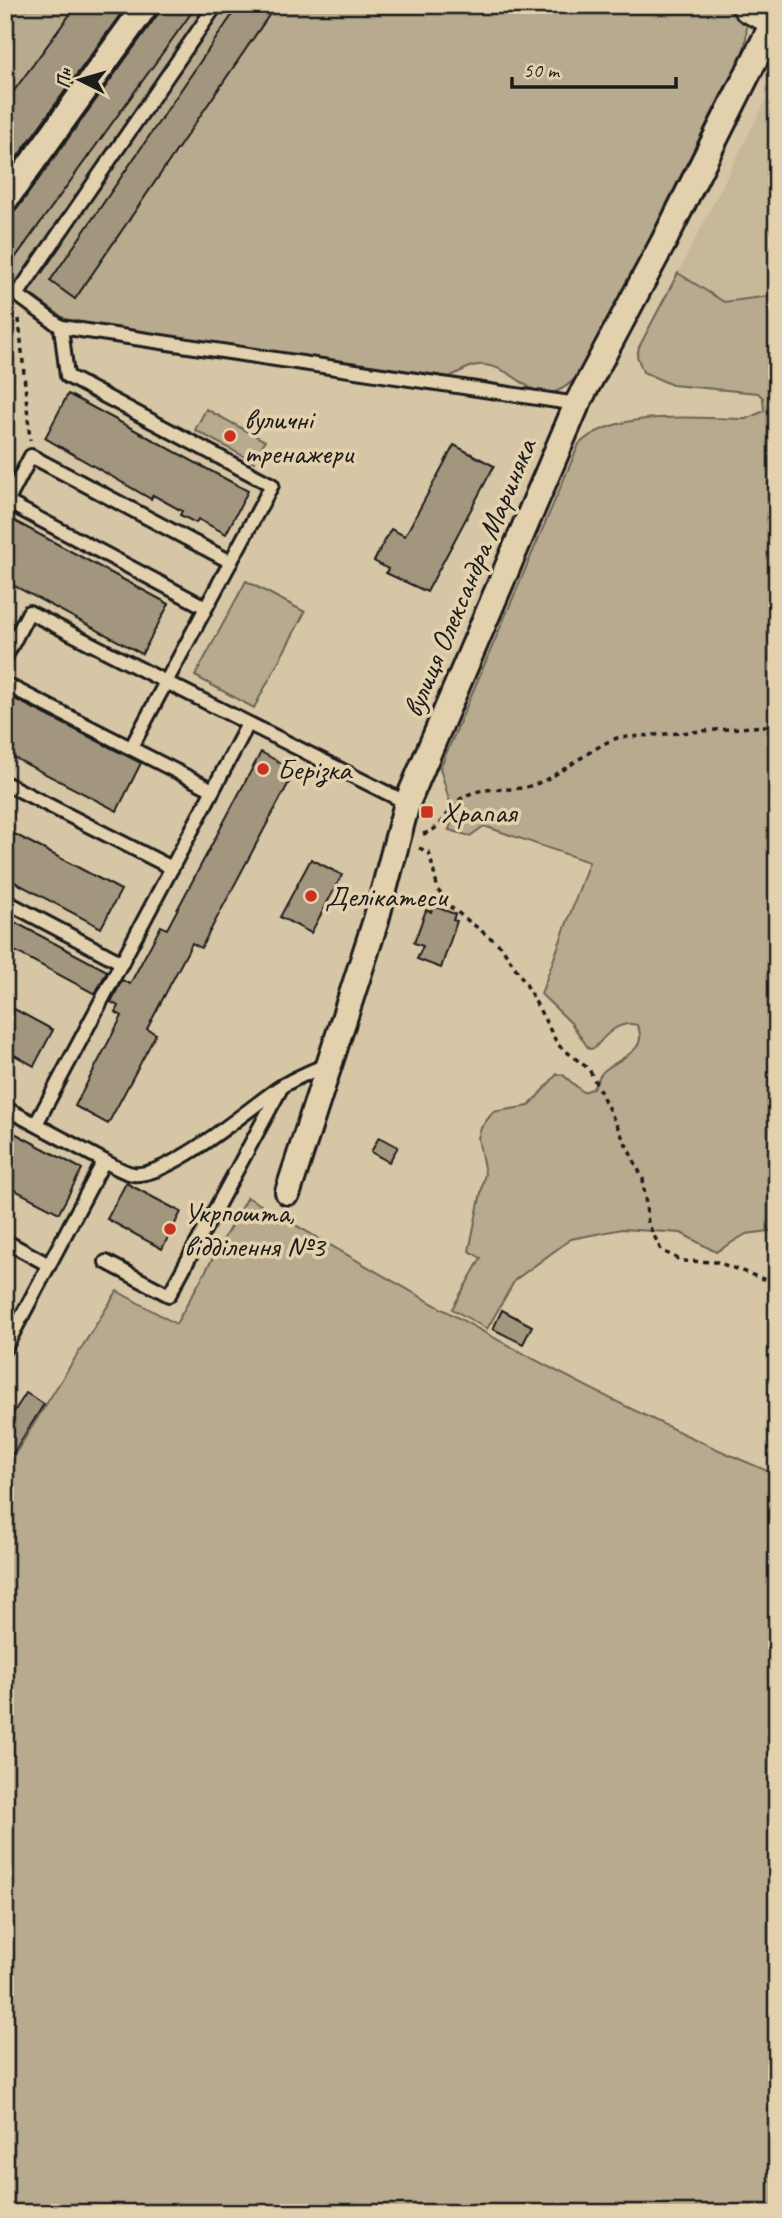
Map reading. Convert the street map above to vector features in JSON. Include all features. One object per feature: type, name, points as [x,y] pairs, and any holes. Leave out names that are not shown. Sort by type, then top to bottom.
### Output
[{"type":"street","points":[[5,200],[145,5]]},
{"type":"street","name":"вулиця Олександра Мариняка","points":[[288,1192],[327,1064],[376,920],[407,803],[577,404],[663,243],[768,14]]},
{"type":"lane","points":[[18,295],[216,5]]},
{"type":"lane","points":[[5,286],[61,327],[577,404]]},
{"type":"lane","points":[[61,327],[67,376],[272,485],[131,748]]},
{"type":"lane","points":[[205,607],[7,502],[31,456],[231,562]]},
{"type":"lane","points":[[5,658],[29,612],[407,803]]},
{"type":"lane","points":[[5,684],[213,790]]},
{"type":"lane","points":[[36,1124],[248,724]]},
{"type":"lane","points":[[5,783],[172,869]]},
{"type":"lane","points":[[5,901],[122,963]]},
{"type":"lane","points":[[5,1108],[133,1174],[155,1169],[185,1155],[281,1087],[327,1064]]},
{"type":"lane","points":[[106,1262],[169,1295],[281,1087]]},
{"type":"lane","points":[[5,1348],[104,1161]]},
{"type":"lane","points":[[5,1241],[49,1265]]},
{"type":"path","points":[[18,295],[31,456]]},
{"type":"path","points":[[397,839],[438,829],[463,797],[484,790],[527,787],[545,779],[597,746],[617,738],[777,725]]},
{"type":"path","points":[[397,839],[429,852],[438,890],[448,905],[501,946],[526,984],[558,1045],[589,1069],[643,1179],[648,1223],[660,1250],[682,1261],[717,1262],[777,1284]]},
{"type":"shaded area","points":[[5,5],[77,5],[5,103]]},
{"type":"shaded area","points":[[159,5],[718,5],[746,19],[746,37],[736,68],[586,367],[569,384],[556,392],[544,393],[499,369],[484,365],[469,367],[444,379],[68,321],[5,276],[5,221]]},
{"type":"shaded area","points":[[777,78],[777,295],[725,302],[678,273]]},
{"type":"shaded area","points":[[678,273],[724,302],[777,295],[777,1230],[746,1234],[716,1252],[681,1233],[622,1229],[571,1239],[515,1280],[487,1329],[452,1309],[481,1258],[469,1251],[485,1173],[478,1138],[481,1128],[493,1112],[529,1106],[557,1074],[563,1075],[583,1092],[592,1089],[603,1072],[637,1047],[640,1034],[637,1025],[624,1025],[608,1034],[595,1048],[589,1049],[571,1023],[541,994],[589,862],[484,826],[470,836],[449,830],[453,814],[440,768],[579,444],[595,433],[635,420],[681,417],[746,419],[764,411],[763,398],[758,393],[672,385],[643,372],[637,356],[639,347]]},
{"type":"shaded area","name":"вуличні тренажери","points":[[206,409],[265,441],[254,462],[195,430]]},
{"type":"shaded area","points":[[246,581],[305,612],[254,708],[195,676]]},
{"type":"shaded area","points":[[247,1197],[442,1309],[574,1380],[641,1414],[777,1475],[777,2213],[5,2213],[5,1470],[117,1291],[176,1324]]},
{"type":"building","points":[[77,5],[127,5],[5,174],[5,103]]},
{"type":"building","points":[[161,5],[197,5],[5,272],[5,215],[17,209],[158,14]]},
{"type":"building","points":[[239,5],[276,5],[75,299],[50,281]]},
{"type":"building","points":[[68,394],[248,491],[226,534],[198,519],[196,523],[180,515],[182,511],[153,495],[151,499],[45,438]]},
{"type":"building","points":[[454,445],[494,466],[427,592],[386,573],[388,569],[374,561],[391,529],[405,536]]},
{"type":"building","points":[[5,516],[169,604],[142,654],[5,581]]},
{"type":"building","points":[[5,694],[141,763],[117,811],[5,753]]},
{"type":"building","points":[[261,752],[295,771],[201,948],[192,943],[147,1029],[156,1034],[108,1124],[75,1106],[122,1016],[115,1012],[118,1006],[111,1002],[122,980],[130,984],[161,926],[167,929]]},
{"type":"building","points":[[5,829],[121,890],[101,928],[5,877]]},
{"type":"building","name":"Делікатеси","points":[[311,859],[342,875],[311,933],[280,917]]},
{"type":"building","points":[[433,906],[455,914],[453,920],[457,921],[441,968],[417,959],[423,946],[414,943],[426,910],[431,912]]},
{"type":"building","points":[[5,917],[107,971],[95,994],[5,946]]},
{"type":"building","points":[[5,1004],[53,1030],[34,1066],[5,1050]]},
{"type":"building","points":[[5,1128],[82,1169],[59,1213],[5,1185]]},
{"type":"building","points":[[379,1137],[398,1147],[389,1162],[371,1152]]},
{"type":"building","points":[[126,1183],[181,1212],[162,1249],[107,1219]]},
{"type":"building","points":[[502,1310],[532,1326],[523,1344],[493,1329]]},
{"type":"building","points":[[26,1393],[44,1404],[5,1466],[5,1426]]},
{"type":"place","name":"вуличні тренажери","points":[[230,436]]},
{"type":"place","name":"Берізка","points":[[263,769]]},
{"type":"place","name":"Храпая","points":[[427,812]]},
{"type":"place","name":"Делікатеси","points":[[311,896]]},
{"type":"place","name":"Укрпошта, відділення №3","points":[[170,1229]]}]
